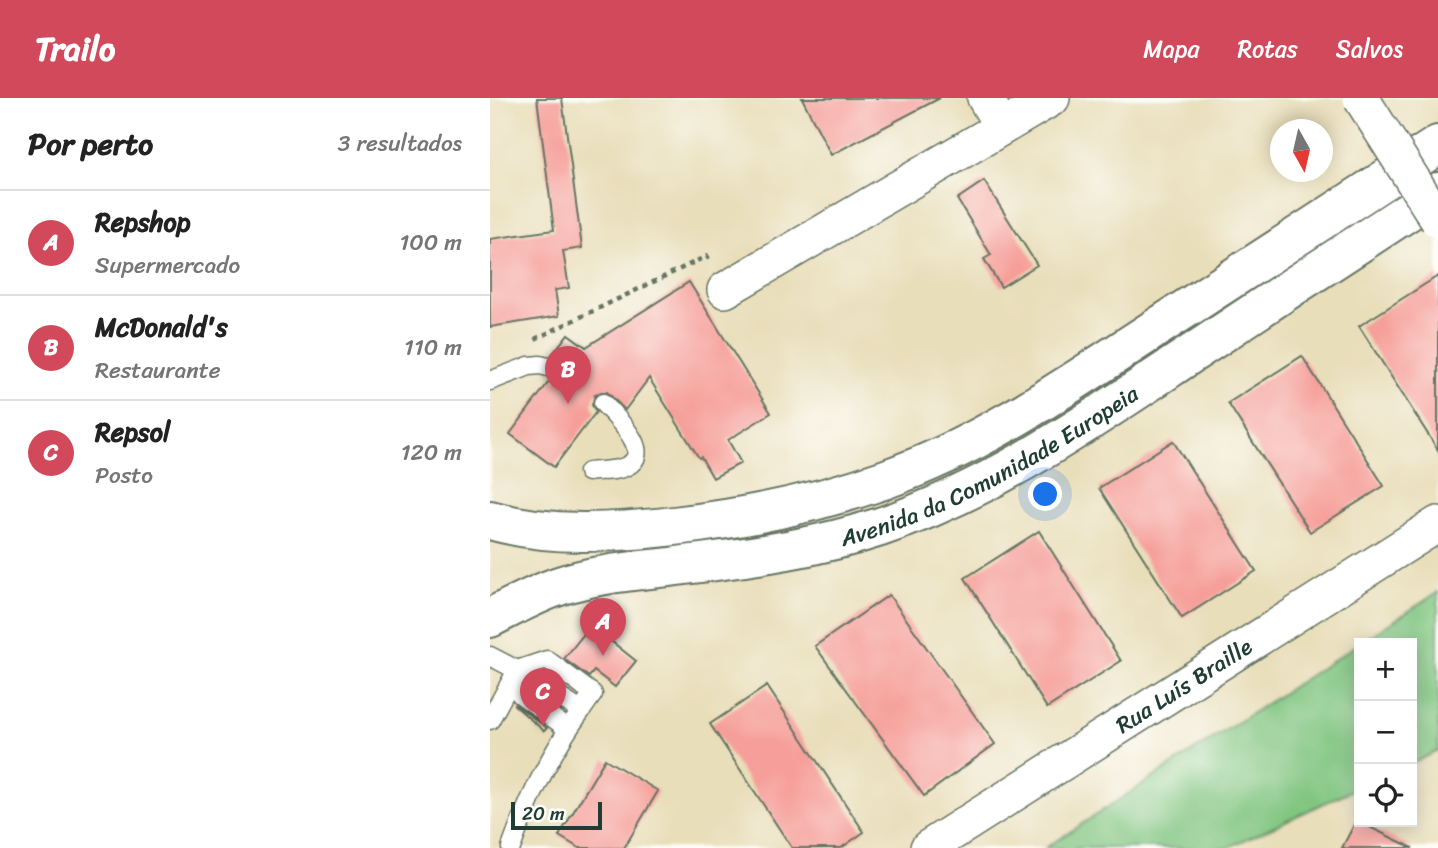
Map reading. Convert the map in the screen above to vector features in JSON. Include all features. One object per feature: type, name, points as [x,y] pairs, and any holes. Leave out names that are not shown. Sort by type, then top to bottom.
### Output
[{"type":"main road","name":"Avenida da Comunidade Europeia","points":[[490,520],[558,531],[641,530],[697,524],[769,510],[833,496],[887,479],[990,433],[1058,392],[1438,145]]},
{"type":"main road","name":"Avenida da Comunidade Europeia","points":[[490,618],[563,585],[629,572],[776,553],[832,541],[881,526],[934,505],[1019,463],[1080,428],[1438,192]]},
{"type":"street","points":[[725,290],[993,113],[1052,98]]},
{"type":"street","points":[[1361,98],[1438,220]]},
{"type":"street","name":"Rua Luís Braille","points":[[928,848],[1438,524]]},
{"type":"lane","points":[[490,381],[529,366],[540,365],[557,369]]},
{"type":"lane","points":[[588,472],[617,470],[629,465],[636,458],[632,437],[603,403]]},
{"type":"lane","points":[[490,656],[581,711]]},
{"type":"lane","points":[[490,720],[517,670],[547,660],[593,694],[568,729],[521,819],[511,848]]},
{"type":"lane","points":[[517,670],[520,694],[568,729]]},
{"type":"path","points":[[538,338],[707,256],[725,290]]},
{"type":"green space","points":[[1438,592],[1438,751],[1417,761],[1417,638],[1368,638]]},
{"type":"green space","points":[[1354,646],[1354,789],[1227,848],[1045,848]]},
{"type":"building","points":[[537,98],[562,98],[582,248],[563,251],[569,288],[555,290],[559,316],[490,327],[490,239],[554,230]]},
{"type":"building","points":[[802,98],[940,98],[831,155]]},
{"type":"building","points":[[984,181],[1037,265],[1001,287],[984,259],[991,255],[957,199]]},
{"type":"building","points":[[1438,276],[1438,450],[1359,326]]},
{"type":"building","points":[[689,282],[771,413],[728,440],[741,463],[713,478],[649,378],[625,410],[607,392],[595,395],[592,405],[596,412],[554,467],[510,434],[551,379],[560,380],[566,376],[568,371],[565,361],[551,356],[568,334],[586,347]]},
{"type":"building","points":[[1302,356],[1384,486],[1310,532],[1228,403]]},
{"type":"building","points":[[1173,441],[1256,571],[1182,618],[1099,488]]},
{"type":"building","points":[[1039,531],[1121,661],[1047,708],[965,578]]},
{"type":"building","points":[[889,595],[995,744],[924,796],[815,646]]},
{"type":"building","points":[[591,625],[636,661],[615,687],[594,671],[589,677],[564,659]]},
{"type":"building","points":[[767,686],[864,832],[841,848],[792,848],[710,724]]},
{"type":"building","points":[[515,704],[547,728],[544,731]]},
{"type":"building","points":[[605,759],[658,791],[624,848],[579,848],[559,836]]},
{"type":"building","points":[[1354,825],[1354,827],[1369,827],[1413,848],[1342,848]]},
{"type":"place","name":"McDonald's","points":[[568,404]]},
{"type":"place","name":"Repshop","points":[[603,656]]},
{"type":"place","name":"Repsol","points":[[543,726]]}]
